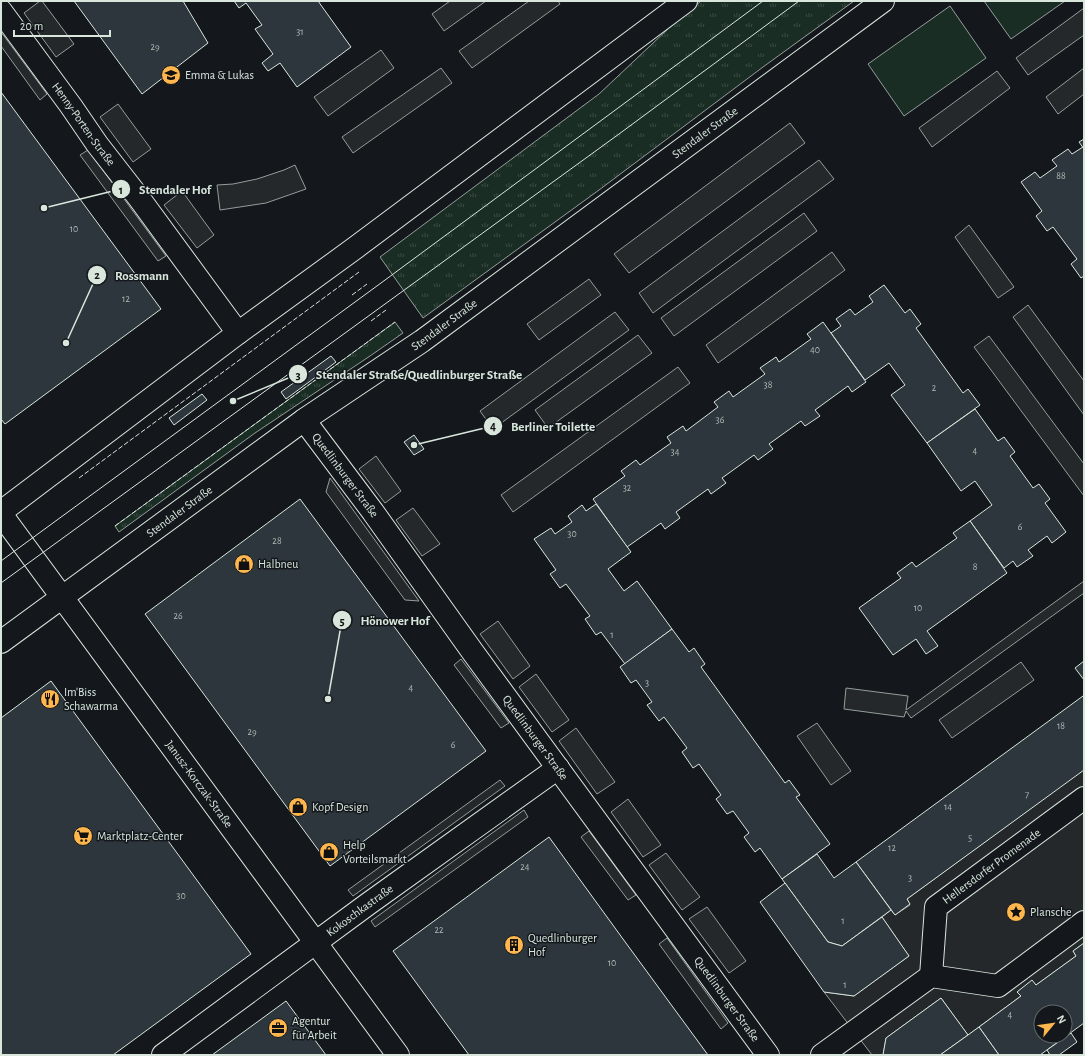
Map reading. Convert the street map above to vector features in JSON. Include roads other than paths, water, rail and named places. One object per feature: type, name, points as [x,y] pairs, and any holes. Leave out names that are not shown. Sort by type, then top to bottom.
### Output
[{"type":"street","points":[[1,513],[238,333],[355,248],[686,1]]},
{"type":"street","name":"Stendaler Straße","points":[[1,642],[304,420],[422,341],[883,1]]},
{"type":"street","name":"Henny-Porten-Straße","points":[[1,11],[97,144],[238,333]]},
{"type":"street","name":"Quedlinburger Straße","points":[[304,420],[373,512],[768,1055]]},
{"type":"street","name":"Janusz-Korczak-Straße","points":[[1,513],[398,1055]]},
{"type":"street","name":"Kokoschkastraße","points":[[163,1055],[315,943],[558,768]]},
{"type":"street","name":"Hellersdorfer Promenade","points":[[931,976],[936,907],[1084,798]]},
{"type":"street","points":[[822,1055],[931,976],[998,986],[1084,922]]},
{"type":"tram line","points":[[1,561],[763,1]]},
{"type":"tram line","points":[[1,583],[619,134],[799,1]]},
{"type":"place","name":"Emma & Lukas","points":[[171,75]]},
{"type":"place","name":"Stendaler Hof","points":[[44,208]]},
{"type":"place","name":"Rossmann","points":[[66,343]]},
{"type":"place","name":"Stendaler Straße/Quedlinburger Straße","points":[[233,401]]},
{"type":"place","name":"Berliner Toilette","points":[[414,445]]},
{"type":"place","name":"Halbneu","points":[[244,564]]},
{"type":"place","name":"Im'Biss Schawarma","points":[[50,699]]},
{"type":"place","name":"Hönower Hof","points":[[328,699]]},
{"type":"place","name":"Kopf Design","points":[[298,807]]},
{"type":"place","name":"Marktplatz-Center","points":[[83,836]]},
{"type":"place","name":"Help Vorteilsmarkt","points":[[329,852]]},
{"type":"place","name":"Plansche","points":[[1016,912]]},
{"type":"place","name":"Quedlinburger Hof","points":[[514,945]]},
{"type":"place","name":"Agentur für Arbeit","points":[[278,1028]]}]
